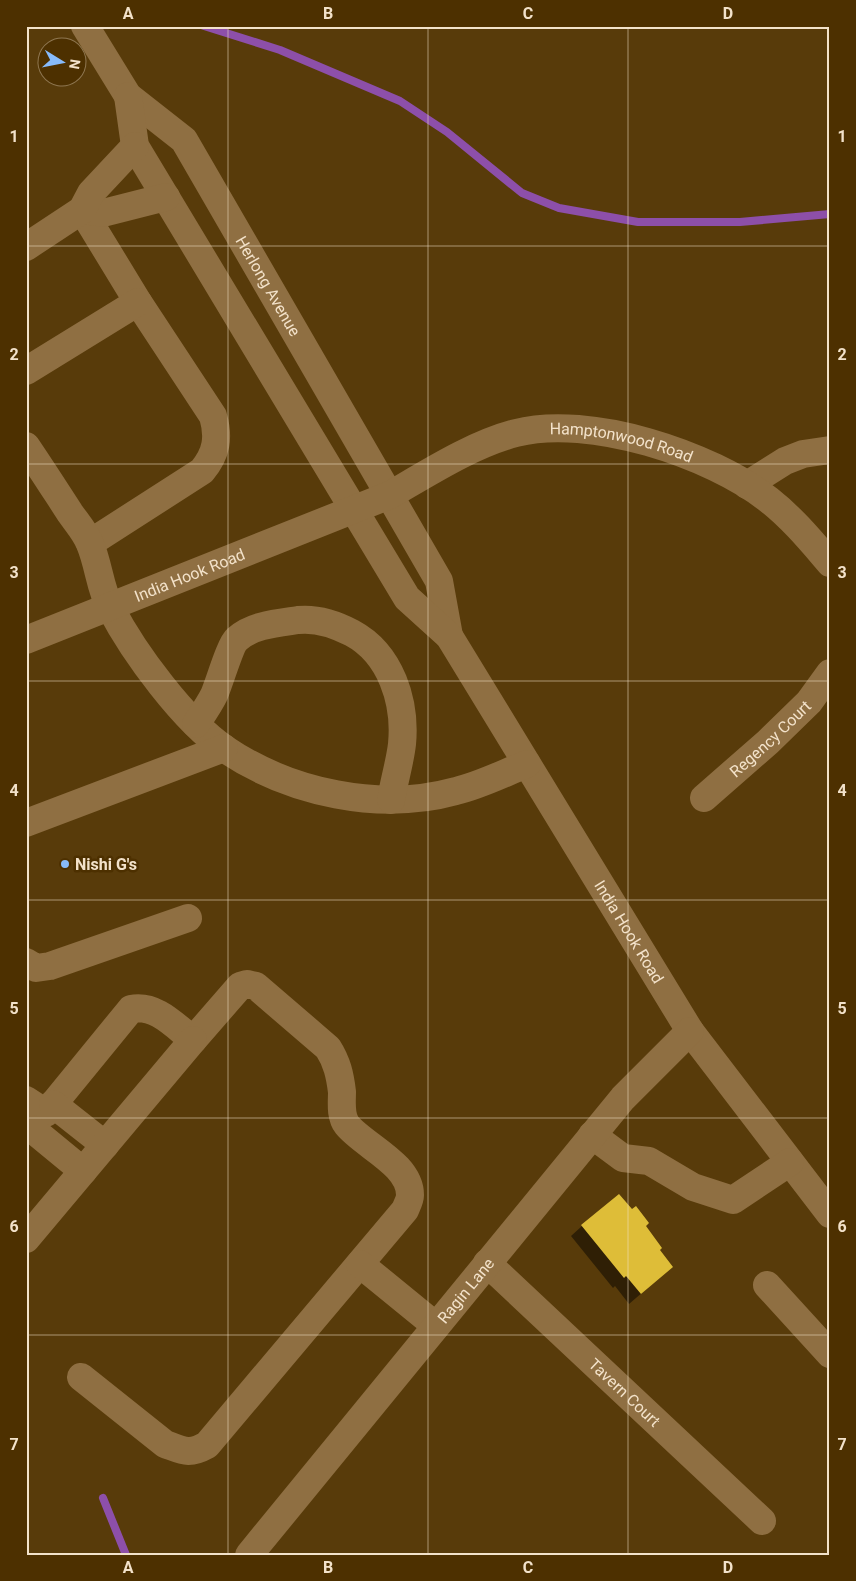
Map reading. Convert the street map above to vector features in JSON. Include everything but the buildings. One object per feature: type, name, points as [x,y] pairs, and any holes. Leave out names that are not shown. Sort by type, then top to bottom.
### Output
[{"type":"street","name":"Herlong Avenue","points":[[85,26],[128,96],[184,140],[390,495]]},
{"type":"street","name":"Herlong Avenue","points":[[128,96],[135,146],[354,510]]},
{"type":"street","points":[[26,247],[82,210],[91,193],[135,146]]},
{"type":"street","points":[[82,210],[103,213],[166,197]]},
{"type":"street","points":[[82,210],[138,302],[213,416],[217,440],[210,461],[202,470],[90,543]]},
{"type":"street","points":[[26,371],[138,302]]},
{"type":"street","name":"Hamptonwood Road","points":[[390,495],[440,466],[516,433],[572,428],[638,439],[711,465],[747,485],[770,501],[797,526],[830,563]]},
{"type":"street","points":[[26,446],[90,543],[110,608],[139,655],[196,724],[224,748],[255,767],[293,782],[336,794],[390,800],[456,791],[527,764]]},
{"type":"street","points":[[747,485],[785,461],[803,454],[830,450]]},
{"type":"street","name":"India Hook Road","points":[[26,640],[390,495],[439,581],[449,636]]},
{"type":"street","name":"India Hook Road","points":[[354,510],[407,598],[449,636],[690,1030],[830,1214]]},
{"type":"street","points":[[196,724],[213,696],[235,640],[248,631],[303,620],[319,620],[340,627],[363,639],[376,651],[394,681],[400,704],[402,745],[390,800]]},
{"type":"street","name":"Regency Court","points":[[704,798],[768,742],[809,702],[830,673]]},
{"type":"street","points":[[26,823],[224,748]]},
{"type":"street","points":[[26,962],[36,968],[50,966],[188,918]]},
{"type":"street","points":[[26,1239],[193,1040],[240,986],[247,984],[256,986],[328,1048],[335,1059],[339,1073],[342,1112],[346,1124],[401,1172],[408,1183],[410,1196],[405,1210],[207,1445],[195,1451],[182,1451],[165,1444],[81,1377]]},
{"type":"street","points":[[37,1116],[131,1010],[140,1007],[151,1010],[163,1016],[193,1040]]},
{"type":"street","name":"Ragin Lane","points":[[249,1555],[486,1263],[623,1098],[690,1030]]},
{"type":"street","points":[[37,1116],[105,1145]]},
{"type":"street","points":[[37,1116],[83,1171]]},
{"type":"street","points":[[592,1135],[623,1158],[649,1161],[693,1186],[733,1200],[790,1162]]},
{"type":"street","name":"Tavern Court","points":[[486,1263],[762,1521]]},
{"type":"street","points":[[360,1264],[436,1326]]},
{"type":"street","points":[[767,1285],[830,1354]]},
{"type":"waterway","points":[[204,26],[280,50],[400,101],[447,132],[522,193],[559,208],[638,222],[740,222],[830,214]]},
{"type":"waterway","points":[[103,1498],[126,1555]]},
{"type":"place","name":"Nishi G's","points":[[65,864]]}]
